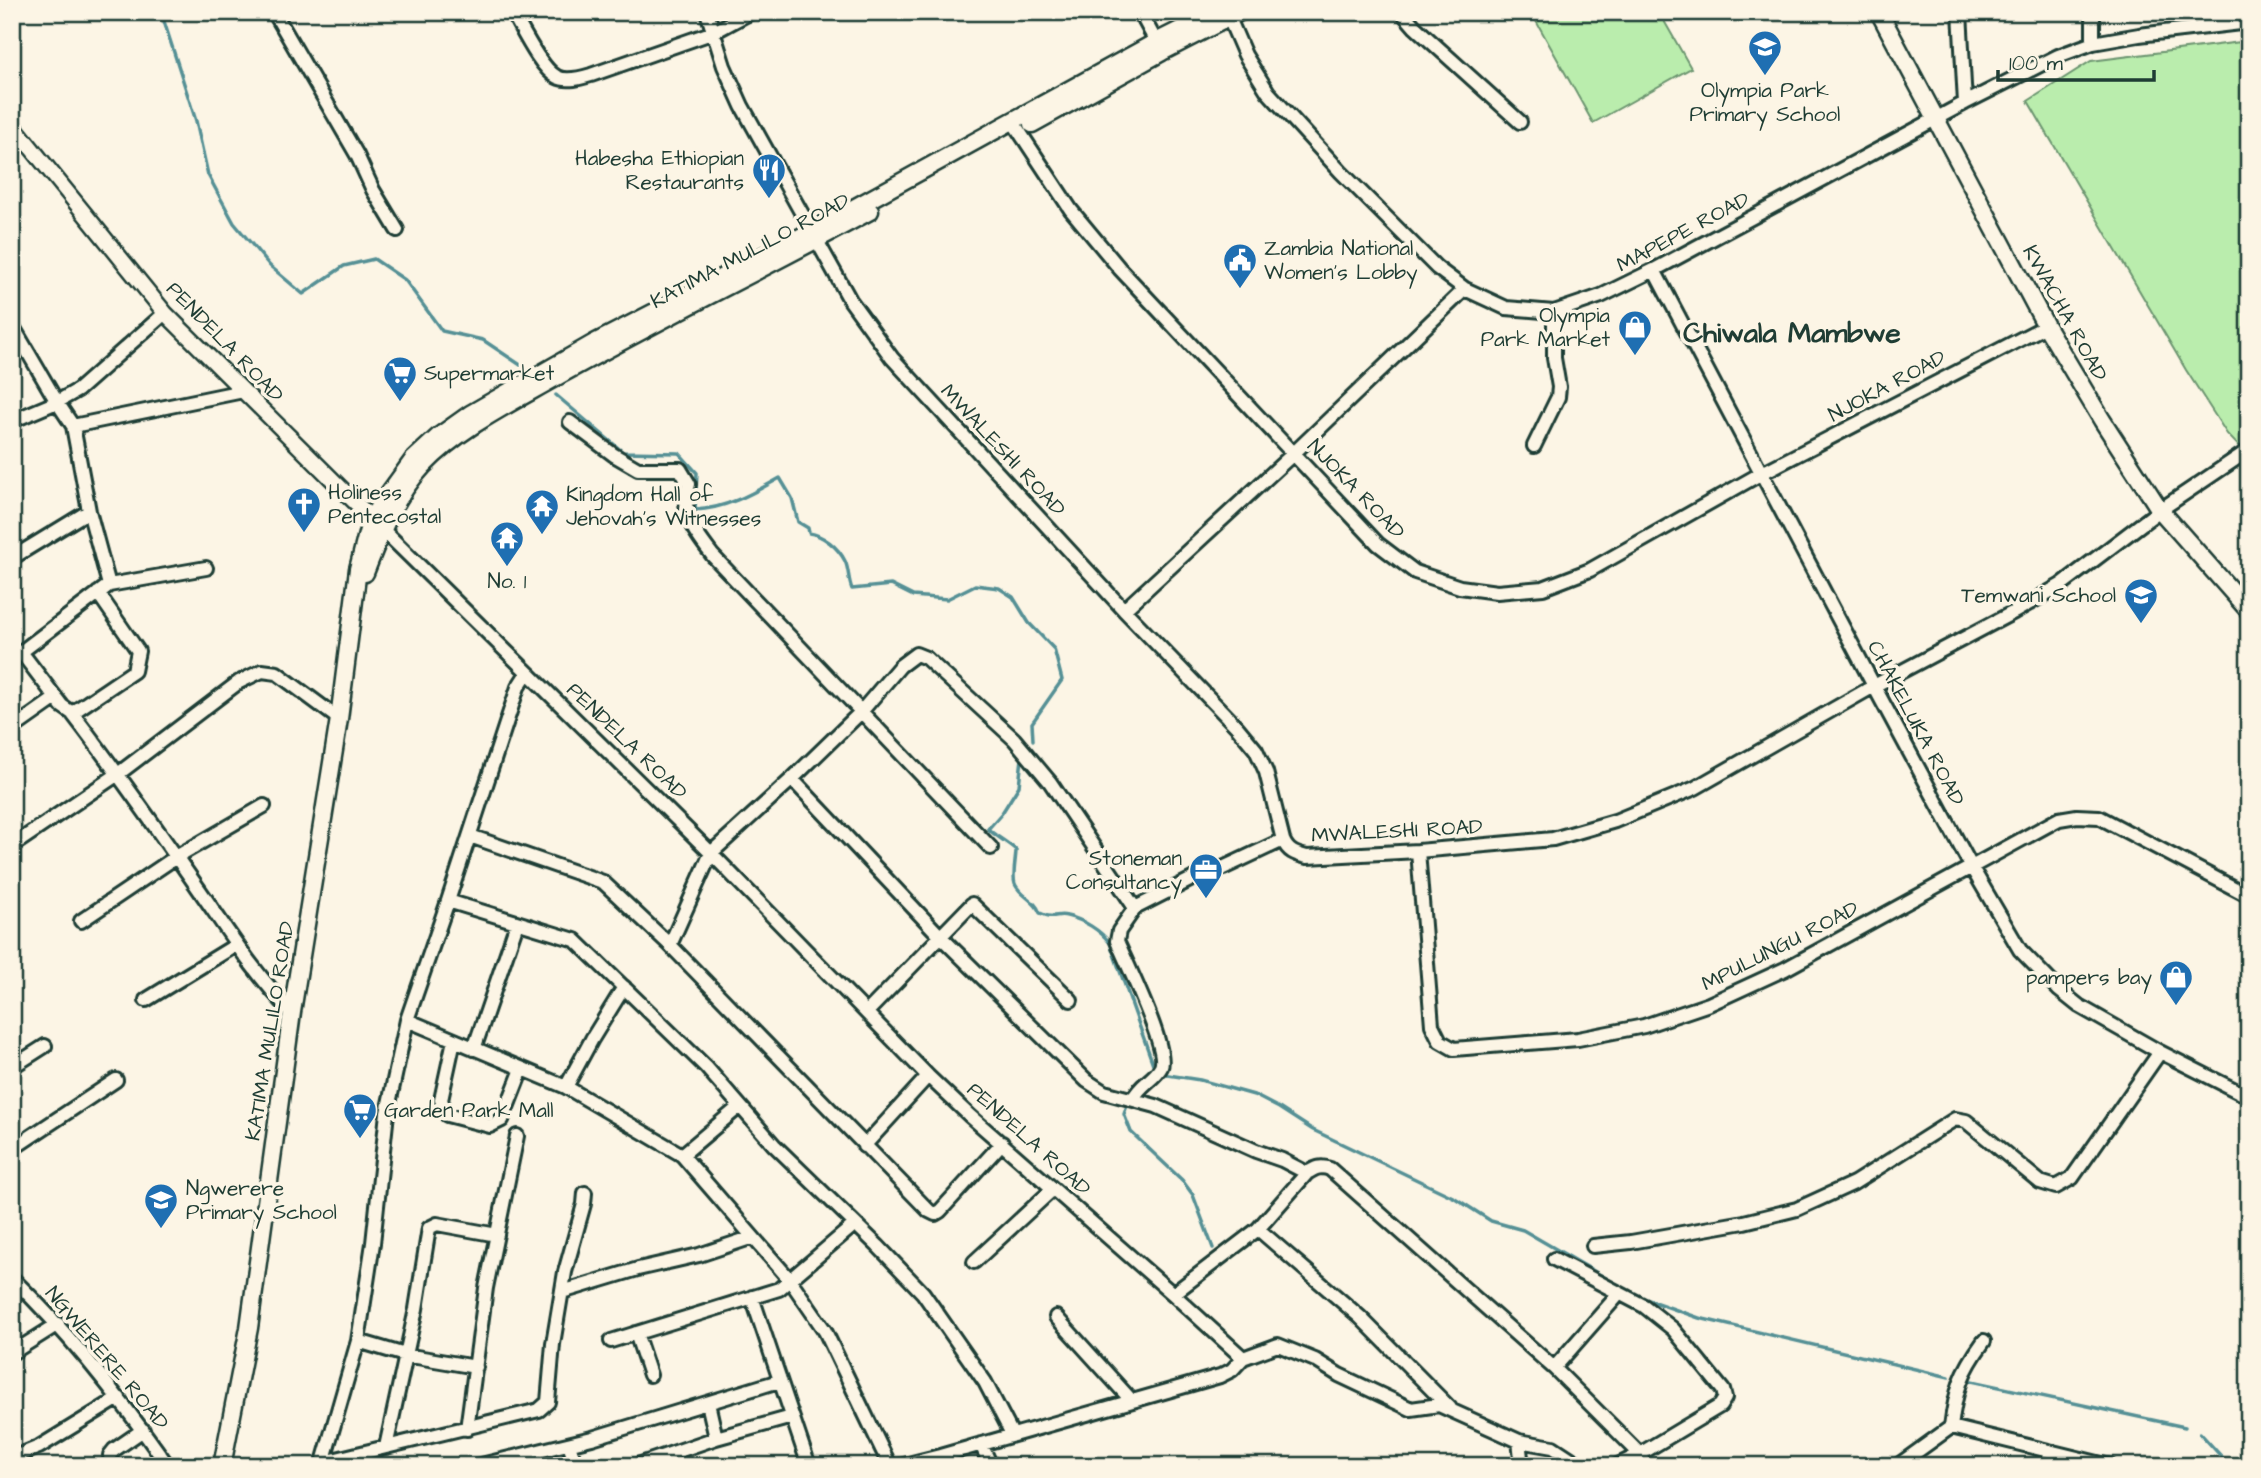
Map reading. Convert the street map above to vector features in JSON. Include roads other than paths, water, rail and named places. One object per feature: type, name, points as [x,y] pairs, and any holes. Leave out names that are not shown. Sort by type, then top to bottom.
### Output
[{"type":"main road","name":"KWACHA ROAD","points":[[1879,12],[2046,326],[2102,420],[2160,510],[2249,611]]},
{"type":"main road","name":"KATIMA MULILO ROAD","points":[[222,1466],[249,1328],[292,1012],[339,719],[358,569],[376,523],[413,460],[439,436],[470,414],[596,342],[814,235],[1159,47],[1228,14]]},
{"type":"street","points":[[274,12],[397,230]]},
{"type":"street","points":[[512,12],[546,67],[558,78],[573,79],[714,32],[751,12]]},
{"type":"street","name":"MWALESHI ROAD","points":[[707,12],[724,66],[742,106],[850,300],[892,358],[1256,750],[1266,772],[1283,840],[1287,849],[1295,854],[1307,857],[1418,851],[1553,839],[1615,821],[1695,788],[2061,584],[2160,510],[2249,450]]},
{"type":"street","points":[[1140,12],[1159,47]]},
{"type":"street","points":[[1402,12],[1520,122]]},
{"type":"street","points":[[1960,12],[1965,103]]},
{"type":"street","points":[[2093,12],[2093,43]]},
{"type":"street","name":"MAPEPE ROAD","points":[[1228,14],[1245,55],[1268,92],[1340,172],[1437,268],[1465,289],[1506,308],[1554,312],[1601,296],[1654,270],[2058,56],[2093,43],[2249,22]]},
{"type":"street","name":"PENDELA ROAD","points":[[12,124],[165,313],[269,419],[710,853],[928,1076],[1243,1358]]},
{"type":"street","name":"NJOKA ROAD","points":[[1016,127],[1071,210],[1120,268],[1378,544],[1415,572],[1460,587],[1497,592],[1543,588],[1590,570],[1762,473],[2046,326]]},
{"type":"street","name":"CHAKELUKA ROAD","points":[[1654,270],[1874,686],[1972,868],[2020,950],[2059,990],[2079,1006],[2160,1052],[2249,1097]]},
{"type":"street","points":[[1124,610],[1294,453],[1465,289]]},
{"type":"street","points":[[1534,446],[1558,397],[1554,312]]},
{"type":"street","points":[[12,421],[78,390],[165,313]]},
{"type":"street","points":[[12,325],[73,426],[104,589],[138,651],[134,671],[72,713]]},
{"type":"street","points":[[73,426],[243,391]]},
{"type":"street","points":[[570,422],[614,455],[638,469],[680,469],[689,484],[685,495],[690,527],[713,556],[991,848]]},
{"type":"street","points":[[12,558],[89,510]]},
{"type":"street","points":[[206,568],[104,589],[21,652],[118,774],[236,945],[292,1012]]},
{"type":"street","points":[[670,945],[710,853],[793,779],[860,713],[900,666],[916,654],[926,657],[1014,739],[1051,782],[1135,908]]},
{"type":"street","points":[[12,846],[118,774],[239,682],[262,671],[276,673],[339,719]]},
{"type":"street","points":[[323,1464],[358,1341],[373,1243],[387,1113],[407,1020],[518,687],[527,673]]},
{"type":"street","points":[[12,729],[56,698]]},
{"type":"street","points":[[793,779],[941,937],[1087,1081],[1104,1092],[1156,1106],[1307,1173]]},
{"type":"street","points":[[81,921],[176,857],[264,806]]},
{"type":"street","name":"MPULUNGU ROAD","points":[[1418,851],[1432,1026],[1440,1041],[1454,1049],[1578,1039],[1644,1026],[1709,1004],[1785,969],[2059,819],[2099,817],[2249,895]]},
{"type":"street","points":[[470,836],[603,882],[670,945],[929,1211],[935,1214],[1002,1143]]},
{"type":"street","points":[[1133,1099],[1138,1088],[1160,1069],[1163,1060],[1157,1036],[1117,941],[1118,931],[1135,908],[1198,876],[1223,869],[1283,840]]},
{"type":"street","points":[[448,901],[575,940],[706,1067],[774,1145],[923,1293],[985,1382],[1012,1434]]},
{"type":"street","points":[[867,1013],[972,904],[1071,1000]]},
{"type":"street","points":[[474,1049],[517,923]]},
{"type":"street","points":[[146,1000],[236,945]]},
{"type":"street","points":[[566,1087],[624,987]]},
{"type":"street","points":[[407,1020],[566,1087],[682,1155],[790,1280],[825,1331],[890,1466]]},
{"type":"street","points":[[454,1040],[441,1100],[447,1115],[490,1126],[496,1124],[502,1119],[522,1069]]},
{"type":"street","points":[[12,1067],[45,1046]]},
{"type":"street","points":[[1593,1246],[1632,1242],[1744,1222],[1797,1209],[1854,1183],[1955,1119],[1966,1121],[2040,1182],[2056,1187],[2072,1178],[2160,1052]]},
{"type":"street","points":[[864,1146],[928,1076]]},
{"type":"street","points":[[12,1149],[116,1080]]},
{"type":"street","points":[[682,1155],[740,1106]]},
{"type":"street","points":[[467,1429],[486,1288],[517,1136]]},
{"type":"street","points":[[1172,1294],[1258,1229],[1307,1173],[1314,1168],[1324,1167],[1554,1368],[1643,1460]]},
{"type":"street","points":[[974,1262],[1053,1189]]},
{"type":"street","points":[[323,1464],[539,1410],[548,1402],[552,1344],[585,1193]]},
{"type":"street","points":[[386,1447],[416,1309],[429,1228],[437,1224],[497,1235]]},
{"type":"street","points":[[611,1341],[779,1289],[854,1225]]},
{"type":"street","points":[[1258,1229],[1360,1318],[1454,1412]]},
{"type":"street","points":[[562,1292],[638,1269],[699,1255],[753,1237]]},
{"type":"street","points":[[1554,1259],[1644,1306],[1673,1329],[1723,1390],[1725,1398],[1720,1406],[1643,1460],[1616,1466]]},
{"type":"street","name":"NGWERERE ROAD","points":[[12,1278],[58,1324],[119,1398],[168,1466]]},
{"type":"street","points":[[1554,1368],[1619,1294]]},
{"type":"street","points":[[752,1297],[808,1466]]},
{"type":"street","points":[[1056,1317],[1132,1401]]},
{"type":"street","points":[[12,1353],[58,1324]]},
{"type":"street","points":[[636,1334],[650,1375]]},
{"type":"street","points":[[358,1341],[405,1355],[476,1367]]},
{"type":"street","points":[[1898,1466],[1951,1427],[1955,1400],[1965,1368],[1984,1341]]},
{"type":"street","points":[[900,1466],[941,1461],[1012,1434],[1220,1376],[1232,1370],[1243,1358],[1278,1345],[1315,1360],[1339,1375],[1411,1409],[1439,1405],[1519,1441],[1553,1447],[1583,1466]]},
{"type":"street","points":[[477,1466],[519,1462],[569,1444],[779,1381]]},
{"type":"street","points":[[12,1458],[39,1447],[119,1398]]},
{"type":"street","points":[[708,1403],[716,1438]]},
{"type":"street","points":[[635,1466],[716,1438],[792,1417]]},
{"type":"street","points":[[1951,1427],[2110,1466]]},
{"type":"street","points":[[111,1466],[110,1455],[114,1450],[143,1430]]},
{"type":"street","points":[[1519,1441],[1522,1466]]},
{"type":"street","points":[[569,1444],[576,1466]]},
{"type":"street","points":[[981,1444],[991,1466]]},
{"type":"waterway","points":[[161,12],[196,121],[208,175],[234,223],[270,266],[303,294],[344,266],[374,259],[405,280],[442,331],[483,340],[528,370]]},
{"type":"waterway","points":[[556,395],[623,452],[679,453],[697,473],[695,510],[718,507],[780,478],[792,498],[798,522],[808,528],[809,533],[830,542],[842,556],[852,589],[891,585],[913,596],[947,599],[975,585],[999,588],[1013,597],[1029,623],[1054,649],[1062,680],[1032,723],[1033,740]]},
{"type":"waterway","points":[[1022,758],[1019,786],[988,829],[1016,850],[1015,884],[1040,913],[1079,920],[1110,943],[1153,1068]]},
{"type":"waterway","points":[[1162,1074],[1200,1080],[1254,1095],[1313,1130],[1455,1198],[1491,1221],[1523,1230],[1630,1292]]},
{"type":"waterway","points":[[1128,1103],[1124,1114],[1131,1132],[1182,1180],[1193,1195],[1213,1248]]},
{"type":"waterway","points":[[1640,1297],[1699,1318],[1949,1377]]},
{"type":"waterway","points":[[1967,1380],[2185,1427]]},
{"type":"waterway","points":[[2200,1433],[2230,1466]]},
{"type":"place","name":"Olympia Park Primary School","points":[[1765,77]]},
{"type":"place","name":"Habesha Ethiopian Restaurants","points":[[769,200]]},
{"type":"place","name":"Zambia National Women's Lobby","points":[[1240,290]]},
{"type":"place","name":"Olympia Park Market","points":[[1635,357]]},
{"type":"place","name":"Supermarket","points":[[400,403]]},
{"type":"place","name":"Holiness Pentecostal","points":[[304,534]]},
{"type":"place","name":"Kingdom Hall of Jehovah's Witnesses","points":[[542,536]]},
{"type":"place","name":"No. 1","points":[[507,568]]},
{"type":"place","name":"Temwani School","points":[[2141,625]]},
{"type":"place","name":"Stoneman Consultancy","points":[[1206,900]]},
{"type":"place","name":"pampers bay","points":[[2176,1007]]},
{"type":"place","name":"Garden Park Mall","points":[[360,1140]]},
{"type":"place","name":"Ngwerere Primary School","points":[[161,1230]]},
{"type":"district","name":"Chiwala Mambwe","points":[[1792,333]]}]
